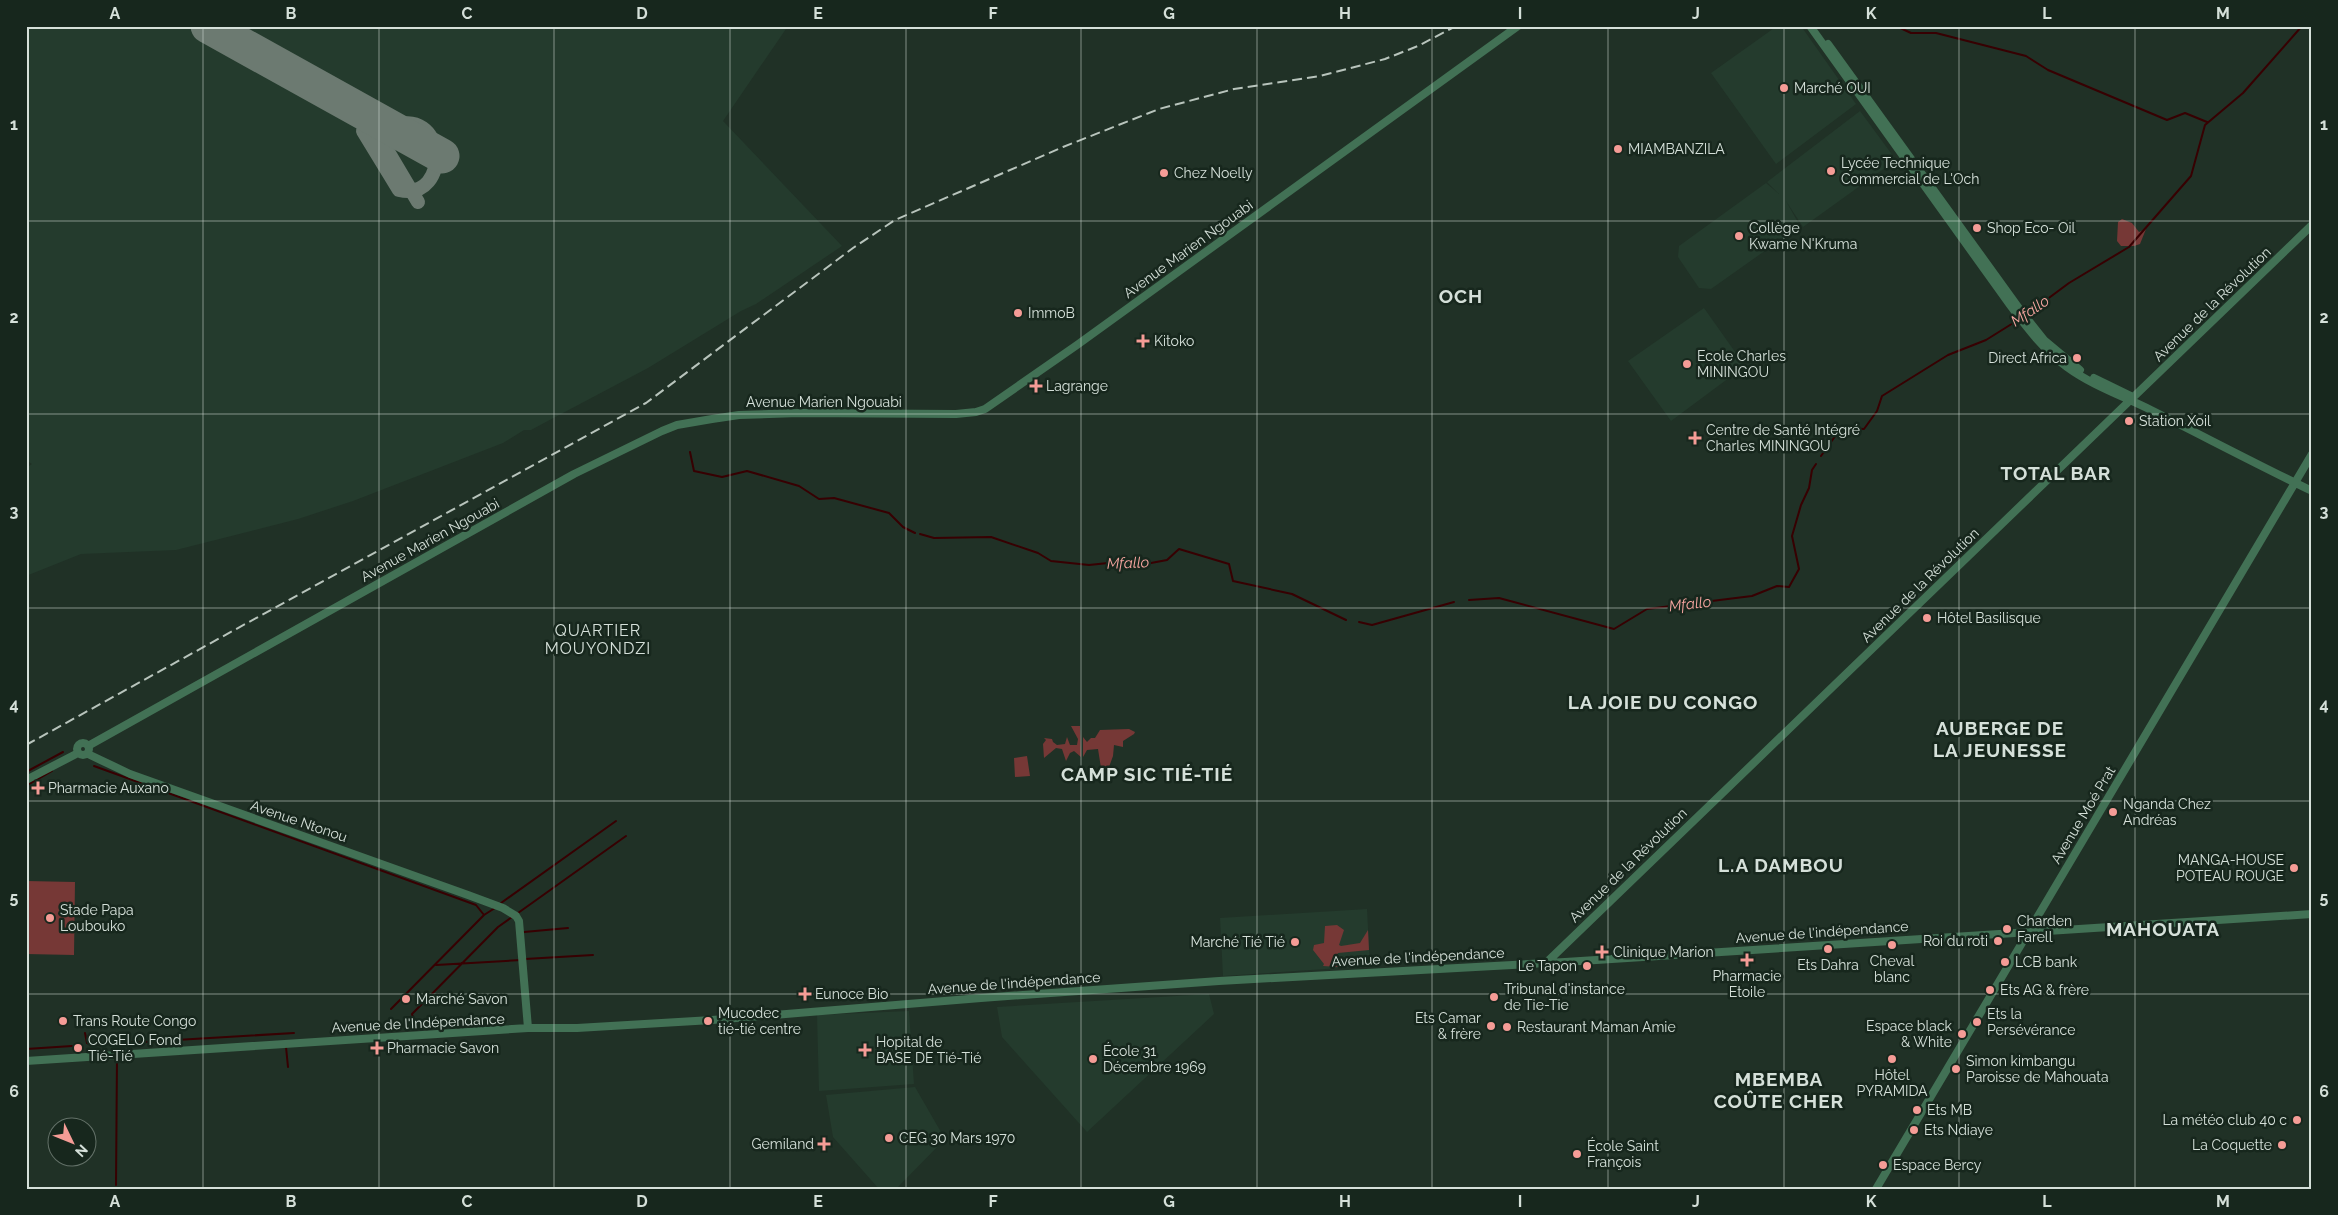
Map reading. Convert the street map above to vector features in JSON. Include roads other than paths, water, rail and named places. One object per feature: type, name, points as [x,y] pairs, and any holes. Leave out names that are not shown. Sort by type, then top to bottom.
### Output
[{"type":"street","name":"Avenue Marien Ngouabi","points":[[26,780],[78,753],[76,750],[79,744],[82,743],[88,750],[574,474],[636,442],[676,425],[739,415],[956,414],[985,409],[1077,345],[1518,26]]},
{"type":"street","points":[[1810,26],[1862,102],[2040,344],[2066,366],[2312,491]]},
{"type":"street","points":[[1816,26],[2021,311],[2044,340],[2077,368],[2120,394],[2142,388]]},
{"type":"street","name":"Avenue de la Révolution","points":[[1549,962],[2120,410],[2134,401],[2142,388],[2312,225]]},
{"type":"street","name":"Avenue de la Révolution","points":[[1549,962],[2312,230]]},
{"type":"street","points":[[2120,394],[2120,410]]},
{"type":"street","name":"Avenue Moé Prat","points":[[1876,1189],[2312,454]]},
{"type":"street","name":"Avenue Ntonou","points":[[88,750],[130,774],[503,908],[516,916],[519,921],[528,1028]]},
{"type":"street","points":[[2028,933],[2312,914]]},
{"type":"street","name":"Avenue de l'indépendance","points":[[811,1013],[980,998],[1191,983],[2028,933]]},
{"type":"street","name":"Avenue de l'Indépendance","points":[[26,1062],[528,1028],[577,1028],[811,1013]]},
{"type":"waterway","points":[[1896,26],[1911,33],[1936,33],[2026,56],[2048,70],[2167,120],[2185,113],[2207,122]]},
{"type":"waterway","name":"Mfallo","points":[[2026,315],[2069,283],[2129,247],[2191,176],[2205,125],[2243,93],[2302,26]]},
{"type":"waterway","name":"Mfallo","points":[[1821,456],[1841,428],[1864,429],[1877,411],[1882,396],[1948,355],[1986,340],[2018,320]]},
{"type":"waterway","name":"Mfallo","points":[[690,452],[694,471],[722,477],[747,471],[799,486],[819,499],[834,498],[889,513],[903,527],[915,533]]},
{"type":"waterway","name":"Mfallo","points":[[1469,600],[1499,598],[1614,629],[1647,609],[1752,596],[1777,586],[1789,587],[1799,569],[1792,536],[1801,505],[1809,488],[1812,470],[1816,464]]},
{"type":"waterway","name":"Mfallo","points":[[920,534],[934,538],[991,537],[1038,553],[1051,561],[1089,565],[1137,560],[1151,563],[1167,560],[1179,549],[1229,564],[1233,581],[1292,594],[1346,620]]},
{"type":"waterway","name":"Mfallo","points":[[1359,622],[1372,625],[1454,602]]},
{"type":"waterway","points":[[26,772],[63,752]]},
{"type":"waterway","points":[[94,766],[476,905],[484,915],[391,1009]]},
{"type":"waterway","points":[[26,786],[52,771]]},
{"type":"waterway","points":[[501,903],[616,821]]},
{"type":"waterway","points":[[518,913],[626,836]]},
{"type":"waterway","points":[[484,915],[495,908]]},
{"type":"waterway","points":[[414,1021],[412,1014],[498,927],[512,917]]},
{"type":"waterway","points":[[524,932],[568,928]]},
{"type":"waterway","points":[[525,959],[593,955]]},
{"type":"waterway","points":[[436,965],[521,960]]},
{"type":"waterway","points":[[85,1033],[87,1043],[92,1045],[294,1033]]},
{"type":"waterway","points":[[26,1049],[72,1046]]},
{"type":"waterway","points":[[286,1047],[288,1067]]},
{"type":"waterway","points":[[116,1185],[117,1057]]},
{"type":"railway","points":[[26,745],[646,403],[853,248],[895,220],[1063,147],[1159,109],[1234,89],[1320,76],[1385,59],[1418,46],[1456,26]]},
{"type":"place","name":"Marché OUI","points":[[1784,88]]},
{"type":"place","name":"MIAMBANZILA","points":[[1618,149]]},
{"type":"place","name":"Lycée Technique Commercial de L'Och","points":[[1831,171]]},
{"type":"place","name":"Chez Noelly","points":[[1164,173]]},
{"type":"place","name":"Shop Eco- Oil","points":[[1977,228]]},
{"type":"place","name":"Collège Kwame N'Kruma","points":[[1739,236]]},
{"type":"place","name":"ImmoB","points":[[1018,313]]},
{"type":"place","name":"Kitoko","points":[[1143,341]]},
{"type":"place","name":"Direct Africa","points":[[2077,358]]},
{"type":"place","name":"Ecole Charles MININGOU","points":[[1687,364]]},
{"type":"place","name":"Lagrange","points":[[1036,386]]},
{"type":"place","name":"Station Xoil","points":[[2129,421]]},
{"type":"place","name":"Centre de Santé Intégré Charles MININGOU","points":[[1695,438]]},
{"type":"place","name":"Hôtel Basilisque","points":[[1927,618]]},
{"type":"place","name":"Pharmacie Auxano","points":[[38,788]]},
{"type":"place","name":"Nganda Chez Andréas","points":[[2113,812]]},
{"type":"place","name":"MANGA-HOUSE POTEAU ROUGE","points":[[2294,868]]},
{"type":"place","name":"Stade Papa Loubouko","points":[[50,918]]},
{"type":"place","name":"Charden Farell","points":[[2007,929]]},
{"type":"place","name":"Roi du roti","points":[[1998,941]]},
{"type":"place","name":"Marché Tié Tié","points":[[1295,942]]},
{"type":"place","name":"Cheval blanc","points":[[1892,945]]},
{"type":"place","name":"Ets Dahra","points":[[1828,949]]},
{"type":"place","name":"Clinique Marion","points":[[1602,952]]},
{"type":"place","name":"Pharmacie Etoile","points":[[1747,960]]},
{"type":"place","name":"LCB bank","points":[[2005,962]]},
{"type":"place","name":"Le Tapon","points":[[1587,966]]},
{"type":"place","name":"Ets AG & frère","points":[[1990,990]]},
{"type":"place","name":"Eunoce Bio","points":[[805,994]]},
{"type":"place","name":"Tribunal d'instance de Tie-Tie","points":[[1494,997]]},
{"type":"place","name":"Marché Savon","points":[[406,999]]},
{"type":"place","name":"Trans Route Congo","points":[[63,1021]]},
{"type":"place","name":"Mucodec tié-tié centre","points":[[708,1021]]},
{"type":"place","name":"Ets la Persévérance","points":[[1977,1022]]},
{"type":"place","name":"Ets Camar & frère","points":[[1491,1026]]},
{"type":"place","name":"Restaurant Maman Amie","points":[[1507,1027]]},
{"type":"place","name":"Espace black & White","points":[[1962,1034]]},
{"type":"place","name":"COGELO Fond Tié-Tié","points":[[78,1048]]},
{"type":"place","name":"Pharmacie Savon","points":[[377,1048]]},
{"type":"place","name":"Hopital de BASE DE Tié-Tié","points":[[865,1050]]},
{"type":"place","name":"École 31 Décembre 1969","points":[[1093,1059]]},
{"type":"place","name":"Hôtel PYRAMIDA","points":[[1892,1059]]},
{"type":"place","name":"Simon kimbangu Paroisse de Mahouata","points":[[1956,1069]]},
{"type":"place","name":"Ets MB","points":[[1917,1110]]},
{"type":"place","name":"La météo club 40 c","points":[[2297,1120]]},
{"type":"place","name":"Ets Ndiaye","points":[[1914,1130]]},
{"type":"place","name":"CEG 30 Mars 1970","points":[[889,1138]]},
{"type":"place","name":"Gemiland","points":[[824,1144]]},
{"type":"place","name":"La Coquette","points":[[2282,1145]]},
{"type":"place","name":"École Saint François","points":[[1577,1154]]},
{"type":"place","name":"Espace Bercy","points":[[1883,1165]]},
{"type":"district","name":"OCH","points":[[1461,296]]},
{"type":"district","name":"TOTAL BAR","points":[[2056,473]]},
{"type":"district","name":"QUARTIER MOUYONDZI","points":[[598,639]]},
{"type":"district","name":"LA JOIE DU CONGO","points":[[1663,702]]},
{"type":"district","name":"AUBERGE DE LA JEUNESSE","points":[[2000,739]]},
{"type":"district","name":"CAMP SIC TIÉ-TIÉ","points":[[1147,774]]},
{"type":"district","name":"L.A DAMBOU","points":[[1781,865]]},
{"type":"district","name":"MAHOUATA","points":[[2163,929]]},
{"type":"district","name":"MBEMBA COÛTE CHER","points":[[1779,1090]]}]
